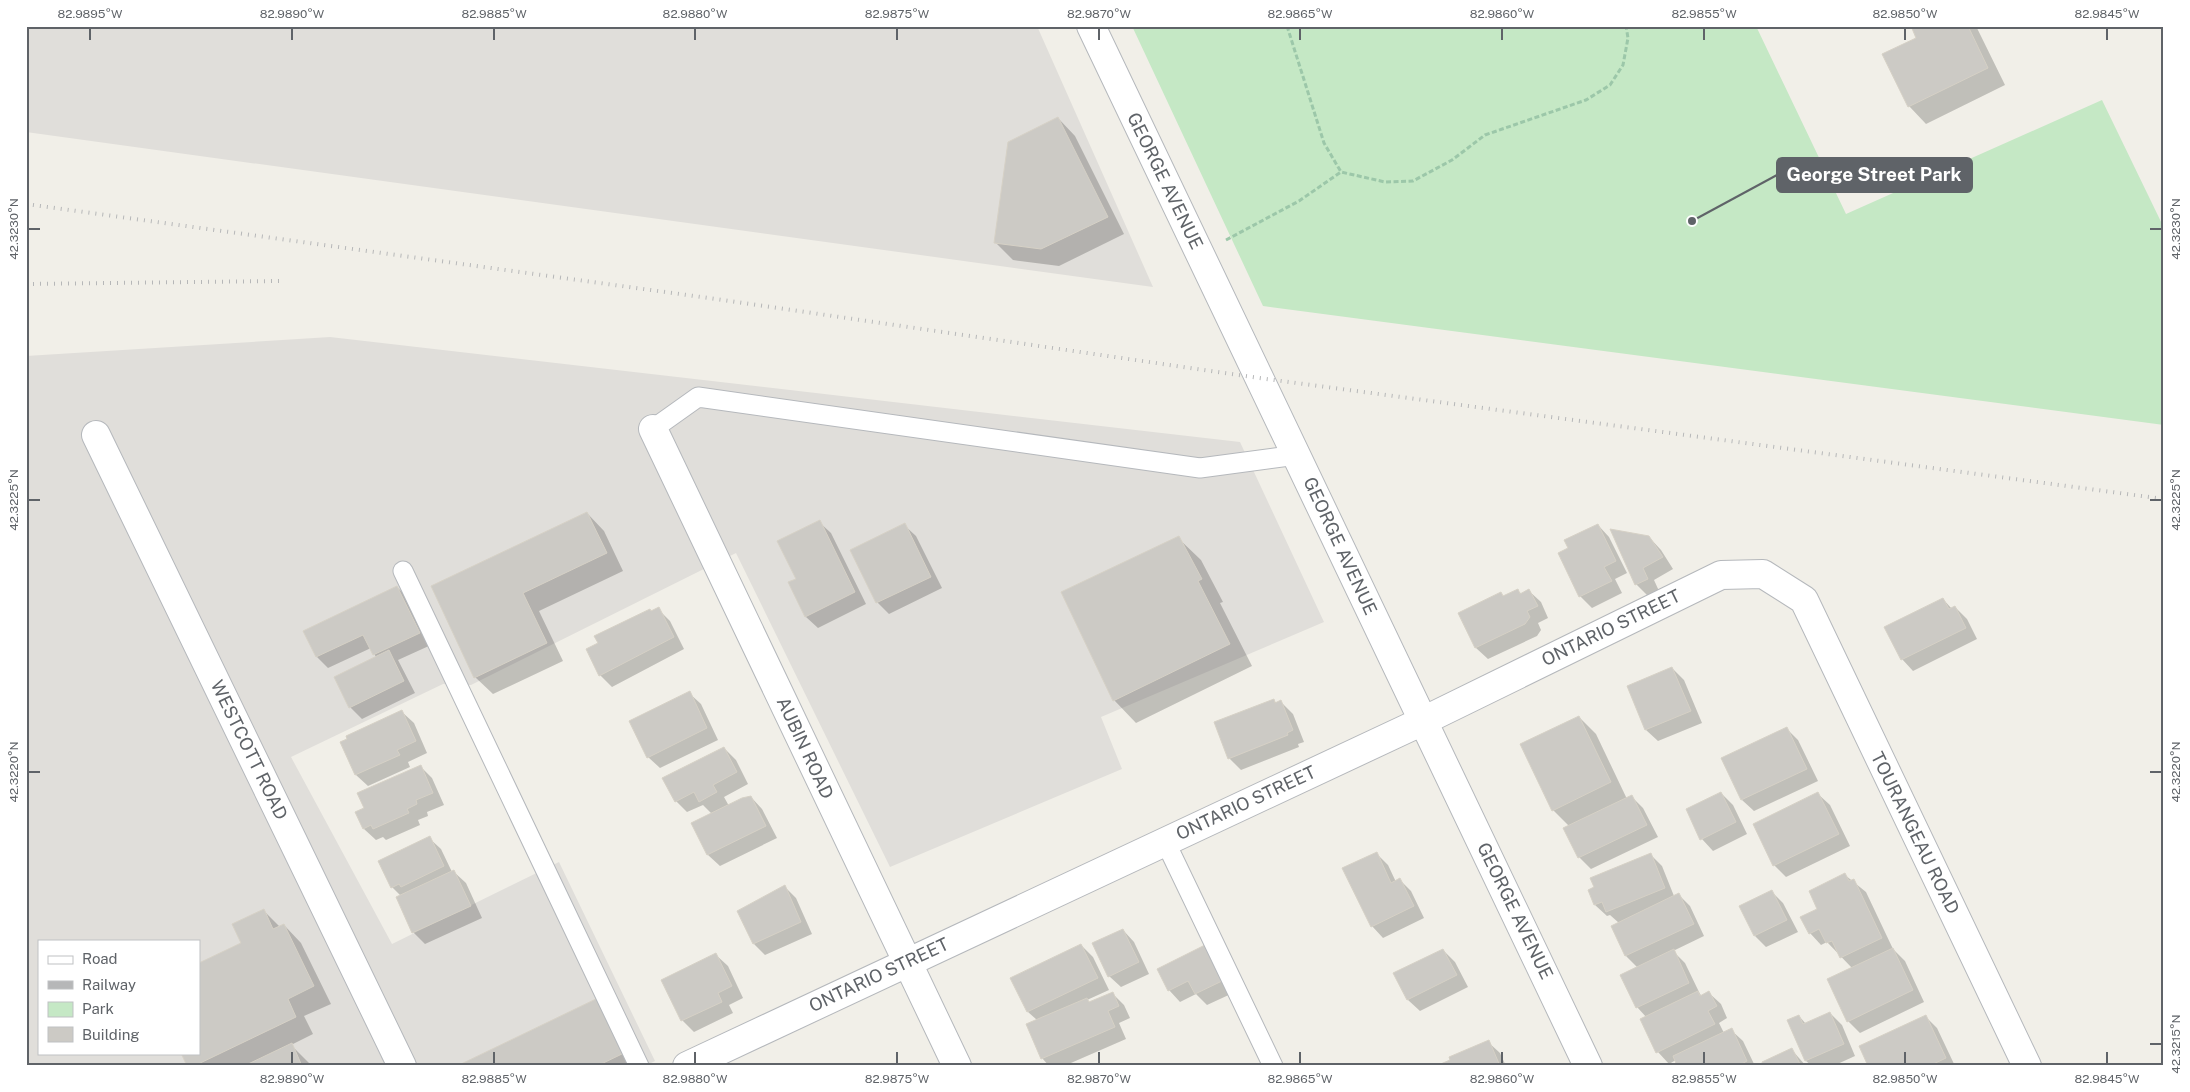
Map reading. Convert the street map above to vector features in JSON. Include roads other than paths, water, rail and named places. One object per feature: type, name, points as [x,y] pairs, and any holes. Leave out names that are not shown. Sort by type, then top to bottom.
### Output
[{"type":"street","name":"GEORGE AVENUE","points":[[1091,26],[1588,1066]]},
{"type":"street","name":"AUBIN ROAD","points":[[653,429],[957,1066]]},
{"type":"street","name":"WESTCOTT ROAD","points":[[96,435],[402,1066]]},
{"type":"street","name":"ONTARIO STREET","points":[[687,1066],[1423,720],[1721,575],[1763,574],[1804,600]]},
{"type":"street","name":"TOURANGEAU ROAD","points":[[1804,600],[2026,1066]]},
{"type":"lane","points":[[653,429],[698,397],[1200,468],[1297,455]]},
{"type":"lane","points":[[403,571],[639,1066]]},
{"type":"lane","points":[[1165,841],[1272,1066]]},
{"type":"railway","points":[[26,204],[716,299],[1259,378],[2164,499]]},
{"type":"railway","points":[[26,284],[279,281]]},
{"type":"place","name":"George Street Park","points":[[1692,221]]}]
